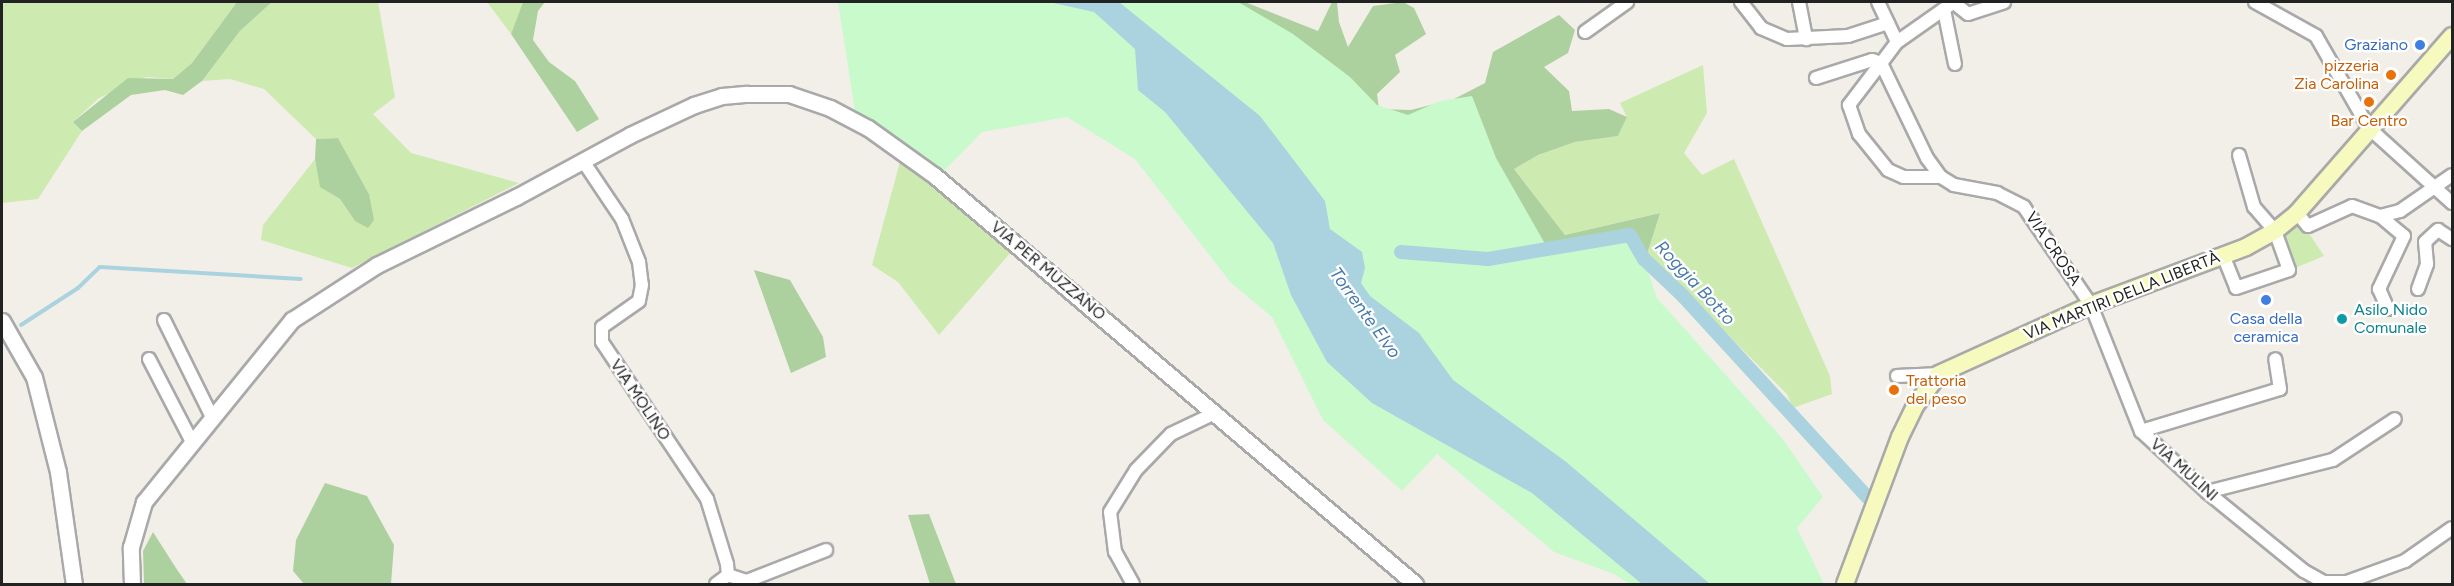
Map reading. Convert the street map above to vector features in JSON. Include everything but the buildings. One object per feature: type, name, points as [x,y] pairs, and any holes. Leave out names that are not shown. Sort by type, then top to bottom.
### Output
[{"type":"main road","name":"VIA MARTIRI DELLA LIBERTÀ","points":[[1845,585],[1900,437],[1915,406],[1939,374],[2091,305],[2223,255],[2276,231],[2297,213],[2369,128],[2452,36]]},
{"type":"street","points":[[1585,32],[1627,2]]},
{"type":"street","points":[[1741,2],[1761,28],[1787,39],[1848,36],[1888,23]]},
{"type":"street","points":[[1798,2],[1806,39]]},
{"type":"street","points":[[1878,2],[1897,42]]},
{"type":"street","points":[[1950,4],[1968,14],[2004,2]]},
{"type":"street","points":[[2255,2],[2316,36],[2369,128],[2452,203]]},
{"type":"street","points":[[1950,4],[1955,64]]},
{"type":"street","name":"VIA CROSA","points":[[1950,4],[1897,42],[1849,105],[1859,134],[1888,170],[1904,177],[1941,177],[1954,185],[1997,194],[2024,207],[2091,305]]},
{"type":"street","points":[[1816,78],[1872,60],[1881,63],[1927,158],[1941,177]]},
{"type":"street","name":"VIA PER MUZZANO","points":[[132,585],[131,548],[144,502],[211,415],[292,320],[377,265],[630,135],[722,96],[789,94],[830,108],[868,128],[935,176],[1415,585]]},
{"type":"street","points":[[2223,255],[2236,288],[2289,270],[2276,231],[2250,209],[2239,155]]},
{"type":"street","name":"VIA MOLINO","points":[[583,161],[622,219],[639,262],[642,285],[639,301],[602,327],[602,342],[706,499],[728,575]]},
{"type":"street","points":[[2380,216],[2400,211],[2452,175]]},
{"type":"street","points":[[2297,213],[2308,226],[2352,207],[2380,216],[2404,236],[2379,289],[2388,309]]},
{"type":"street","points":[[2425,242],[2438,230],[2452,239]]},
{"type":"street","points":[[2411,238],[2425,242]]},
{"type":"street","points":[[2418,289],[2427,264],[2425,242]]},
{"type":"street","name":"VIA MULINI","points":[[2091,305],[2140,431],[2207,492],[2304,571],[2324,582],[2347,583]]},
{"type":"street","points":[[164,320],[211,415]]},
{"type":"street","points":[[2,321],[34,377],[58,472],[74,585]]},
{"type":"street","points":[[149,359],[191,440]]},
{"type":"street","points":[[2140,431],[2280,389],[2275,359]]},
{"type":"street","points":[[1897,376],[1939,374]]},
{"type":"street","points":[[1133,585],[1115,552],[1110,512],[1136,470],[1171,434],[1215,413]]},
{"type":"street","points":[[2207,492],[2333,460],[2395,419]]},
{"type":"street","points":[[2347,583],[2405,561],[2452,528]]},
{"type":"street","points":[[716,585],[728,575],[747,581],[826,550]]},
{"type":"green space","points":[[2,2],[237,2],[192,63],[173,79],[146,77],[99,98],[73,122],[82,131],[38,199],[2,203]]},
{"type":"green space","points":[[237,2],[272,2],[240,31],[202,81],[183,95],[165,90],[131,95],[82,131],[73,122],[128,78],[173,79],[192,63]]},
{"type":"green space","points":[[272,2],[378,2],[395,97],[373,114],[411,153],[519,183],[352,268],[261,240],[263,225],[315,159],[321,187],[340,199],[355,221],[369,194],[338,138],[316,139],[264,89],[230,79],[202,81],[240,31]]},
{"type":"green space","points":[[487,2],[523,2],[511,34]]},
{"type":"green space","points":[[523,2],[545,2],[538,11],[533,40],[549,62],[575,81],[599,119],[577,132],[511,34]]},
{"type":"green space","points":[[838,2],[1238,2],[1293,34],[1350,77],[1377,105],[1408,115],[1440,101],[1472,96],[1496,158],[1548,249],[1627,238],[1644,259],[1657,298],[1782,438],[1823,497],[1797,528],[1824,584],[1630,584],[1614,574],[1554,552],[1437,454],[1402,491],[1323,420],[1272,317],[1231,283],[1135,159],[1067,117],[982,132],[944,171],[855,112]]},
{"type":"green space","points":[[1119,2],[1245,2],[1318,31],[1332,2],[1337,2],[1339,22],[1348,47],[1373,6],[1403,2],[1414,8],[1426,34],[1395,55],[1400,72],[1377,94],[1379,109],[1411,110],[1454,99],[1485,83],[1493,52],[1559,15],[1575,30],[1568,53],[1544,67],[1569,91],[1572,111],[1609,109],[1627,117],[1618,136],[1575,142],[1538,155],[1514,169],[1565,235],[1660,213],[1647,254],[1632,233],[1510,252]]},
{"type":"green space","points":[[1703,65],[1707,113],[1684,153],[1702,175],[1734,159],[1830,376],[1832,394],[1793,408],[1787,394],[1647,254],[1659,213],[1565,235],[1514,169],[1538,155],[1575,142],[1618,136],[1627,117],[1620,103]]},
{"type":"green space","points":[[338,138],[369,194],[374,220],[368,228],[355,221],[340,199],[320,187],[315,159],[316,139]]},
{"type":"green space","points":[[901,158],[1012,251],[939,335],[898,282],[872,265]]},
{"type":"green space","points":[[2301,221],[2324,256],[2297,267],[2285,235]]},
{"type":"green space","points":[[754,270],[790,280],[823,337],[826,357],[791,373]]},
{"type":"green space","points":[[325,483],[367,496],[394,545],[391,584],[304,584],[293,571],[296,540]]},
{"type":"green space","points":[[929,514],[956,584],[930,584],[908,515]]},
{"type":"green space","points":[[153,532],[187,584],[144,584],[143,551]]},
{"type":"water","name":"Torrente Elvo","points":[[1049,2],[1119,2],[1260,116],[1325,201],[1330,229],[1362,252],[1365,268],[1361,283],[1370,296],[1419,333],[1453,380],[1565,461],[1710,584],[1642,584],[1532,493],[1372,403],[1327,362],[1291,295],[1273,243],[1165,112],[1138,90],[1135,49],[1094,12]]},
{"type":"waterway","name":"Roggia Botto","points":[[1401,252],[1488,259],[1630,235],[1644,259],[1683,296],[1867,497]]},
{"type":"waterway","points":[[21,325],[78,288],[100,267],[301,279]]},
{"type":"place","name":"Graziano","points":[[2420,45]]},
{"type":"place","name":"pizzeria Zia Carolina","points":[[2391,75]]},
{"type":"place","name":"Bar Centro","points":[[2369,102]]},
{"type":"place","name":"Casa della ceramica","points":[[2266,300]]},
{"type":"place","name":"Asilo Nido Comunale","points":[[2342,319]]},
{"type":"place","name":"Trattoria del peso","points":[[1894,390]]}]
